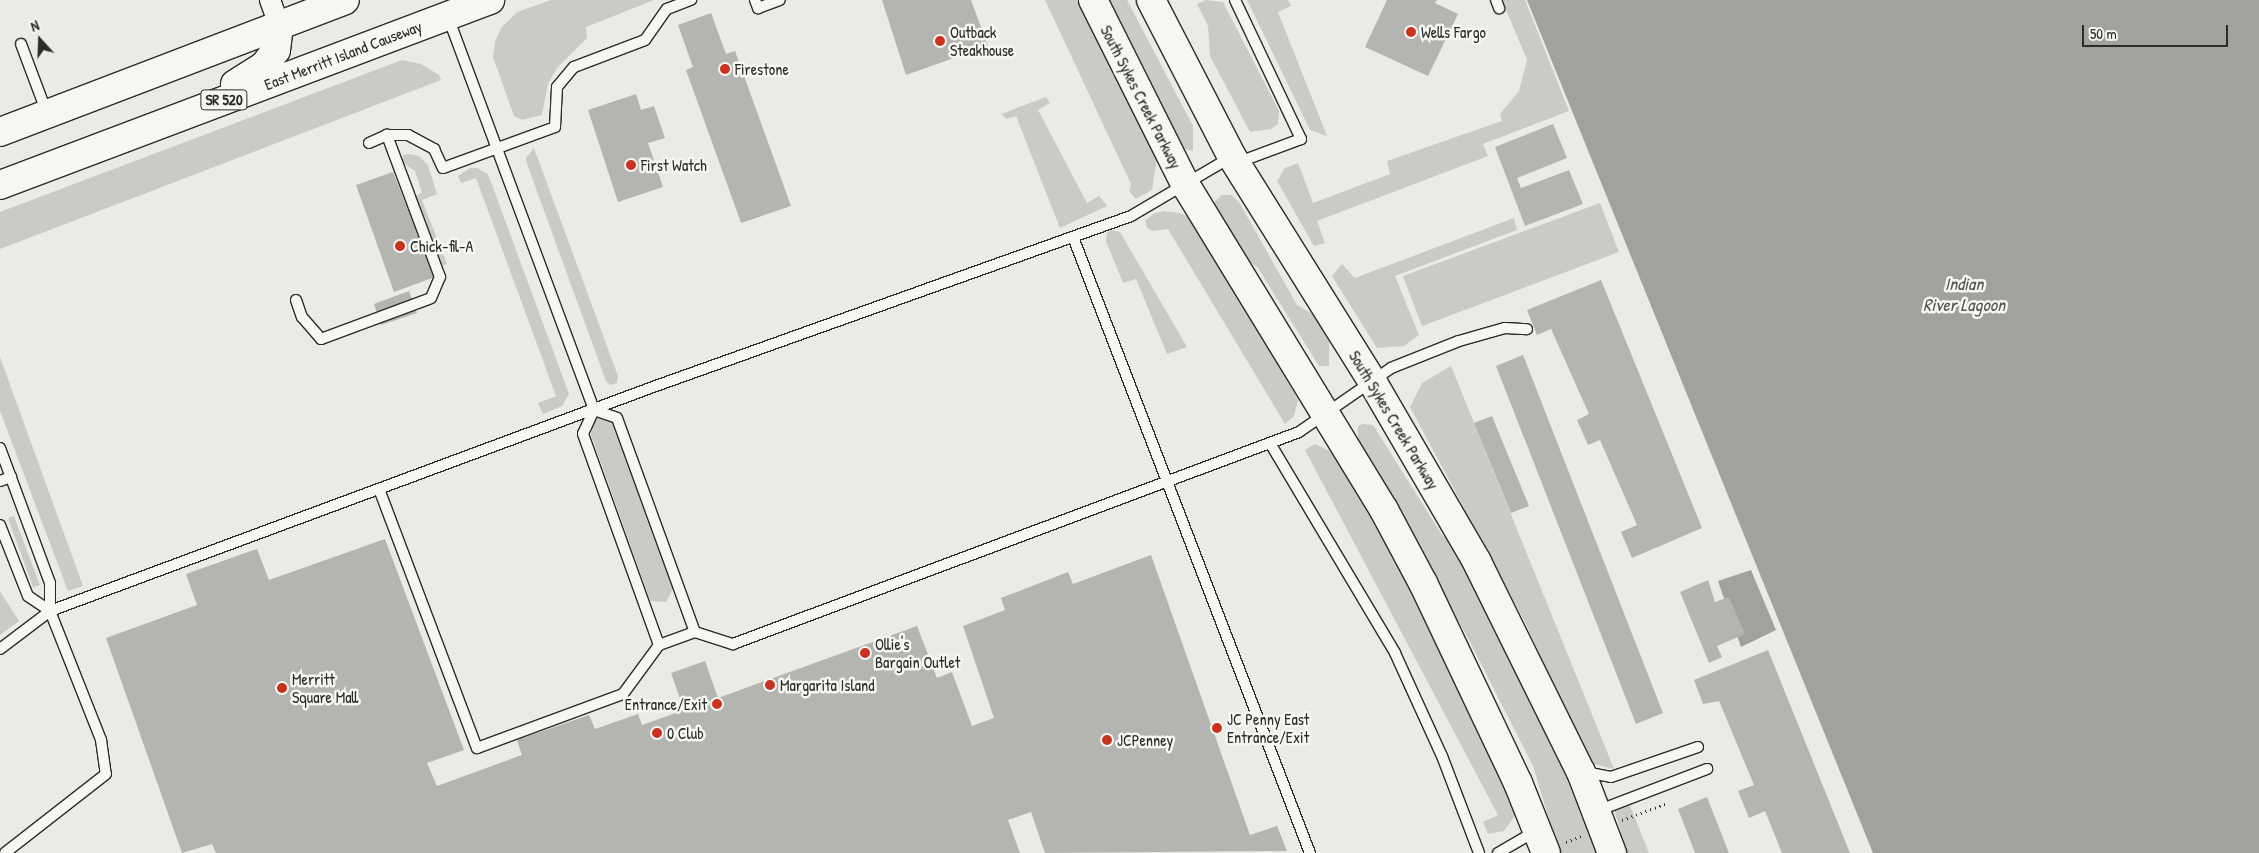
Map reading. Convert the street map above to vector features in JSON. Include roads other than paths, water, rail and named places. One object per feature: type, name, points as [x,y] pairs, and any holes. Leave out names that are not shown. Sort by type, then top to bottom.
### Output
[{"type":"street","points":[[0,132],[47,114],[275,12],[346,0]]},
{"type":"street","name":"East Merritt Island Causeway","points":[[0,185],[454,8],[490,0]]},
{"type":"street","name":"South Sykes Creek Parkway","points":[[1093,0],[1185,184],[1384,510],[1423,583],[1518,783],[1542,842]]},
{"type":"street","name":"South Sykes Creek Parkway","points":[[1151,0],[1233,160],[1373,383],[1477,562],[1581,772],[1612,853]]},
{"type":"street","points":[[178,117],[264,66],[276,50],[275,12]]},
{"type":"lane","points":[[369,143],[386,135],[408,135],[421,140],[434,149],[442,168],[499,149],[555,127],[557,87],[574,67],[645,40],[667,9],[690,0]]},
{"type":"lane","points":[[755,0],[758,8],[780,0]]},
{"type":"lane","points":[[0,649],[50,611],[594,410],[1131,216],[1185,184],[1233,160],[1301,139],[1235,0]]},
{"type":"lane","points":[[454,8],[499,149],[594,410],[583,434],[659,644]]},
{"type":"lane","points":[[21,44],[47,114]]},
{"type":"lane","points":[[296,300],[302,317],[321,339],[431,298],[440,277],[386,135]]},
{"type":"lane","points":[[1073,237],[1310,853]]},
{"type":"lane","points":[[379,489],[477,748],[623,694],[659,644],[695,632],[733,644],[1300,432],[1373,383],[1391,368],[1471,336],[1505,328],[1527,330]]},
{"type":"lane","points":[[594,410],[617,418],[695,632]]},
{"type":"lane","points":[[1270,443],[1395,653],[1442,756],[1479,853]]},
{"type":"lane","points":[[0,448],[50,583],[50,611],[101,740],[106,774],[5,853]]},
{"type":"lane","points":[[0,481],[11,477]]},
{"type":"lane","points":[[0,524],[28,596],[50,611]]},
{"type":"lane","points":[[1581,772],[1611,777],[1698,747]]},
{"type":"lane","points":[[1597,811],[1707,768]]},
{"type":"lane","points":[[1498,853],[1542,842]]},
{"type":"water","name":"Indian River Lagoon","points":[[1527,0],[2259,0],[2259,853],[1873,853]]},
{"type":"water","points":[[1751,570],[1776,630],[1741,647],[1718,581]]},
{"type":"place","name":"Wells Fargo","points":[[1411,32]]},
{"type":"place","name":"Outback Steakhouse","points":[[940,41]]},
{"type":"place","name":"Firestone","points":[[725,69]]},
{"type":"place","name":"First Watch","points":[[631,165]]},
{"type":"place","name":"Chick-fil-A","points":[[400,246]]},
{"type":"place","name":"Ollie's Bargain Outlet","points":[[865,653]]},
{"type":"place","name":"Margarita Island","points":[[770,685]]},
{"type":"place","name":"Merritt Square Mall","points":[[282,688]]},
{"type":"place","name":"Entrance/Exit","points":[[717,704]]},
{"type":"place","name":"JC Penny East Entrance/Exit","points":[[1217,728]]},
{"type":"place","name":"0 Club","points":[[657,733]]},
{"type":"place","name":"JCPenney","points":[[1107,740]]}]
